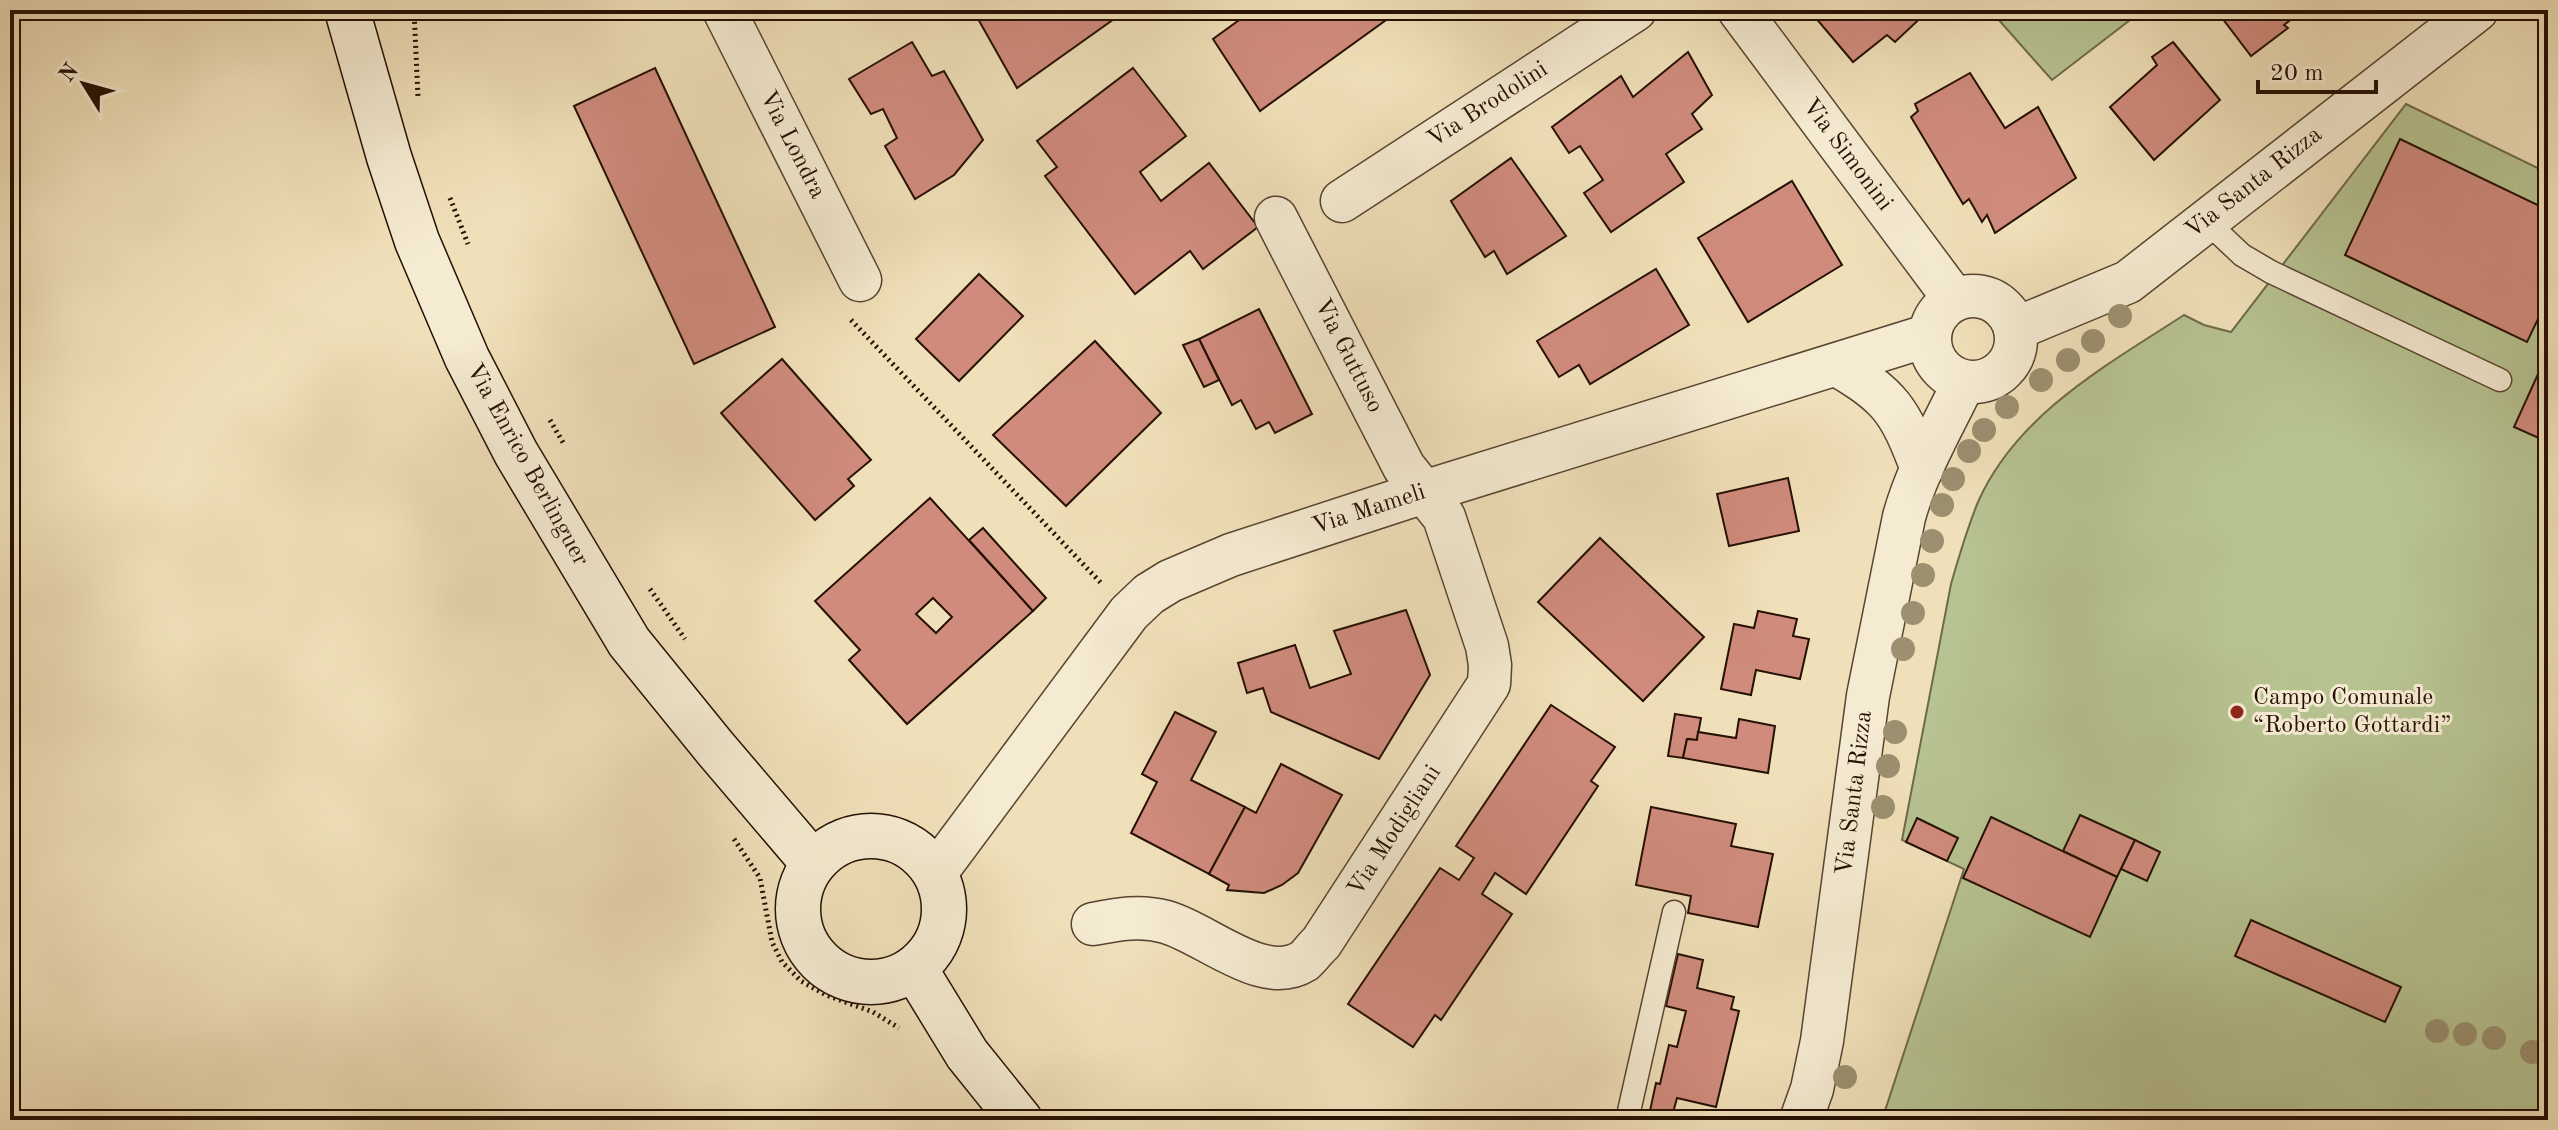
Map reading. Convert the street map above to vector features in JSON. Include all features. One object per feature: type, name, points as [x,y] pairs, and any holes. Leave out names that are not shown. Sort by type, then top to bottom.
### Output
[{"type":"street","name":"Via Enrico Berlinguer","points":[[347,10],[389,157],[417,241],[467,358],[516,453],[629,642],[813,863]]},
{"type":"street","name":"Via Londra","points":[[724,10],[860,280]]},
{"type":"street","name":"Via Brodolini","points":[[1342,201],[1635,10]]},
{"type":"street","name":"Via Simonini","points":[[1739,10],[1955,300]]},
{"type":"street","name":"Via Santa Rizza","points":[[2015,329],[2128,282],[2477,10]]},
{"type":"street","name":"Via Guttuso","points":[[1276,218],[1404,467],[1424,492]]},
{"type":"street","points":[[1967,296],[1992,300],[2003,307],[2015,329],[2017,343],[2013,358],[2005,370],[1979,383],[1952,378],[1942,370],[1930,347],[1934,320],[1943,308],[1967,296]]},
{"type":"street","name":"Via Mameli","points":[[935,874],[1129,613],[1149,594],[1170,581],[1198,567],[1424,492],[1930,335]]},
{"type":"street","points":[[1837,365],[1868,382],[1889,401],[1907,430],[1922,469]]},
{"type":"street","name":"Via Santa Rizza","points":[[1801,1120],[1812,1089],[1830,988],[1868,696],[1904,517],[1909,498],[1964,382]]},
{"type":"street","name":"Via Modigliani","points":[[1093,924],[1144,917],[1166,921],[1248,961],[1268,967],[1288,967],[1304,960],[1321,943],[1489,684],[1487,646],[1444,517],[1424,492]]},
{"type":"street","points":[[877,836],[901,842],[920,855],[935,874],[943,893],[944,914],[939,935],[915,969],[893,980],[870,983],[847,979],[826,968],[810,951],[798,918],[801,883],[813,863],[831,847],[853,838],[877,836]]},
{"type":"street","points":[[915,969],[967,1054],[1020,1120]]},
{"type":"lane","points":[[2206,221],[2242,255],[2271,272],[2500,380]]},
{"type":"lane","points":[[1627,1120],[1674,912]]},
{"type":"path","points":[[860,280],[836,304],[1129,613]]},
{"type":"green space","points":[[1990,10],[2143,10],[2052,80]]},
{"type":"green space","name":"Campo Comunale “Roberto Gottardi”","points":[[2406,104],[2548,173],[2548,1120],[1882,1120],[1964,869],[1902,840],[1951,584],[1978,502],[1995,471],[2016,443],[2040,417],[2095,373],[2184,315],[2204,325],[2231,332]]},
{"type":"building","points":[[973,10],[1132,10],[1124,12],[1017,88]]},
{"type":"building","points":[[1253,10],[1400,10],[1260,111],[1213,39]]},
{"type":"building","points":[[1809,10],[1929,10],[1895,42],[1887,35],[1853,62]]},
{"type":"building","points":[[2216,10],[2303,10],[2284,25],[2288,28],[2251,56]]},
{"type":"building","points":[[912,42],[932,76],[944,71],[983,140],[954,175],[915,199],[885,146],[897,138],[883,109],[871,114],[849,79]]},
{"type":"building","points":[[2173,42],[2220,100],[2154,160],[2110,107],[2157,65],[2152,57]]},
{"type":"building","points":[[1688,52],[1712,95],[1692,114],[1702,129],[1666,154],[1684,182],[1611,232],[1584,193],[1603,180],[1580,146],[1569,153],[1552,127],[1621,76],[1633,97]]},
{"type":"building","points":[[655,68],[775,327],[694,364],[574,106]]},
{"type":"building","points":[[1133,68],[1186,136],[1140,172],[1161,201],[1209,163],[1258,227],[1203,269],[1190,251],[1135,294],[1045,176],[1057,167],[1037,141]]},
{"type":"building","points":[[1970,73],[2005,128],[2038,107],[2076,178],[1995,233],[1987,215],[1982,222],[1969,199],[1963,204],[1911,117],[1918,111],[1915,104]]},
{"type":"building","points":[[2400,139],[2548,210],[2548,298],[2527,342],[2345,255]]},
{"type":"building","points":[[1511,158],[1566,236],[1507,274],[1494,251],[1485,257],[1451,201]]},
{"type":"building","points":[[1792,181],[1842,265],[1748,322],[1698,238]]},
{"type":"building","points":[[1656,269],[1689,325],[1590,384],[1579,365],[1559,377],[1537,341]]},
{"type":"building","points":[[979,274],[1023,316],[959,381],[916,339]]},
{"type":"building","points":[[1259,309],[1312,414],[1275,433],[1269,422],[1256,429],[1241,400],[1232,405],[1199,339]]},
{"type":"building","points":[[1199,339],[1219,380],[1204,387],[1183,345]]},
{"type":"building","points":[[1095,341],[1161,413],[1066,506],[993,435]]},
{"type":"building","points":[[2548,352],[2548,442],[2514,427]]},
{"type":"building","points":[[782,359],[871,460],[848,479],[854,486],[815,520],[721,413]]},
{"type":"building","points":[[1788,478],[1799,531],[1729,546],[1717,494]]},
{"type":"building","points":[[930,498],[1033,611],[907,724],[849,660],[860,650],[815,601]],"holes":[[[933,598],[952,617],[936,633],[916,614]]]},
{"type":"building","points":[[983,528],[1046,598],[1033,611],[969,540]]},
{"type":"building","points":[[1600,538],[1704,637],[1643,701],[1538,602]]},
{"type":"building","points":[[1406,610],[1430,675],[1379,759],[1271,712],[1263,688],[1247,693],[1238,663],[1295,645],[1310,688],[1351,674],[1334,631]]},
{"type":"building","points":[[1758,611],[1797,619],[1793,636],[1809,639],[1800,679],[1756,670],[1751,695],[1721,689],[1734,624],[1754,628]]},
{"type":"building","points":[[1551,705],[1615,747],[1591,781],[1598,786],[1526,894],[1495,873],[1482,894],[1512,914],[1441,1020],[1435,1015],[1413,1047],[1348,1004],[1440,868],[1459,880],[1474,858],[1456,846]]},
{"type":"building","points":[[1175,712],[1216,732],[1191,780],[1245,807],[1209,874],[1131,833],[1157,782],[1142,774]]},
{"type":"building","points":[[1675,714],[1701,718],[1697,740],[1687,739],[1683,758],[1668,756]]},
{"type":"building","points":[[1739,719],[1775,726],[1768,773],[1683,758],[1687,739],[1697,740],[1698,732],[1736,738]]},
{"type":"building","points":[[1281,764],[1342,795],[1298,873],[1264,893],[1227,890],[1229,885],[1209,874],[1245,807],[1256,813]]},
{"type":"building","points":[[1651,807],[1736,824],[1731,846],[1773,854],[1758,927],[1688,913],[1691,896],[1636,885]]},
{"type":"building","points":[[2080,815],[2135,840],[2117,877],[2063,851]]},
{"type":"building","points":[[1991,817],[2117,877],[2090,937],[1963,878]]},
{"type":"building","points":[[1917,818],[1958,838],[1947,861],[1906,842]]},
{"type":"building","points":[[2135,840],[2160,852],[2147,881],[2121,869]]},
{"type":"building","points":[[2251,920],[2401,987],[2385,1022],[2235,956]]},
{"type":"building","points":[[1678,954],[1703,960],[1697,988],[1734,997],[1731,1009],[1739,1011],[1716,1107],[1677,1098],[1671,1120],[1648,1120],[1669,1045],[1677,1047],[1686,1011],[1666,1006]]},
{"type":"place","name":"Campo Comunale “Roberto Gottardi”","points":[[2237,712]]}]
